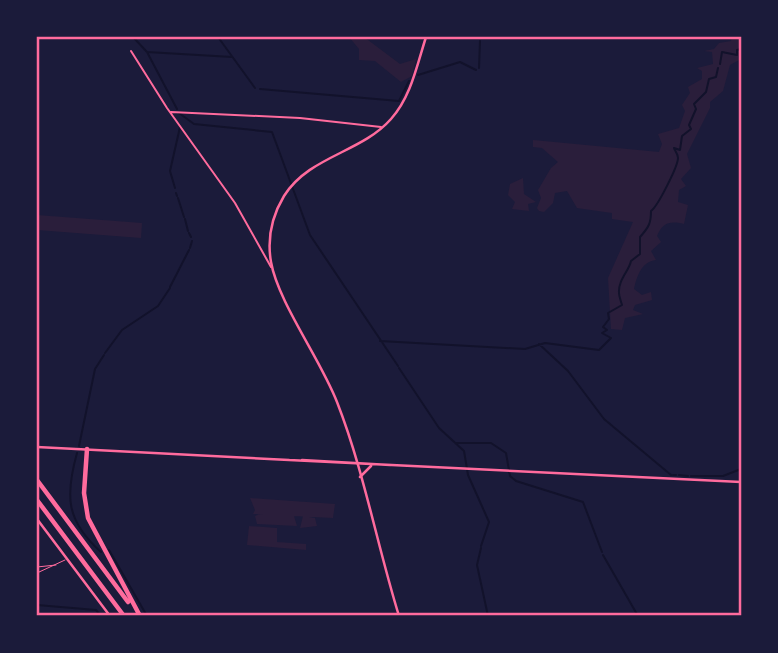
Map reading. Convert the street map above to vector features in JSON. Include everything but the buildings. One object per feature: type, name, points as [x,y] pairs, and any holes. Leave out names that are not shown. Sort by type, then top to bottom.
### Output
[{"type":"highway","points":[[87,449],[84,493],[88,518],[139,616]]},
{"type":"highway","points":[[37,480],[139,616]]},
{"type":"highway","points":[[37,500],[124,616]]},
{"type":"street","points":[[399,616],[357,464],[328,379],[272,267],[270,242],[272,223],[292,185],[315,166],[382,128],[407,95],[426,37]]},
{"type":"street","points":[[131,51],[170,113],[235,203],[267,264],[272,267]]},
{"type":"street","points":[[170,113],[176,110],[300,118],[382,128]]},
{"type":"street","points":[[37,447],[404,467]]},
{"type":"street","points":[[357,464],[741,482]]},
{"type":"street","points":[[360,477],[370,466]]},
{"type":"street","points":[[37,519],[110,616]]},
{"type":"lane","points":[[37,573],[67,559]]},
{"type":"lane","points":[[37,567],[58,565]]},
{"type":"shaded area","points":[[349,37],[364,37],[400,64],[416,59],[412,76],[401,82],[375,61],[359,60],[359,49]]},
{"type":"shaded area","points":[[732,37],[741,37],[741,59],[730,65],[723,91],[710,102],[710,108],[687,154],[691,168],[681,179],[686,186],[679,190],[678,202],[688,205],[684,224],[664,225],[657,236],[661,242],[651,251],[656,260],[643,267],[638,275],[634,289],[642,295],[651,292],[652,300],[635,305],[633,310],[643,314],[625,318],[622,330],[611,329],[608,278],[633,222],[612,219],[612,213],[577,208],[567,191],[555,193],[553,203],[544,212],[539,211],[537,208],[541,198],[538,190],[551,168],[558,162],[542,148],[533,147],[533,140],[659,152],[662,144],[658,134],[679,128],[685,111],[682,105],[690,93],[688,87],[702,79],[702,71],[697,68],[713,64],[712,52],[704,51],[714,49],[719,43],[731,41]]},
{"type":"shaded area","points":[[523,178],[524,194],[536,202],[528,204],[529,211],[512,209],[515,202],[508,195],[510,184]]},
{"type":"shaded area","points":[[37,215],[142,223],[141,238],[37,230]]},
{"type":"shaded area","points":[[250,498],[335,504],[333,518],[253,514],[255,510]]},
{"type":"shaded area","points":[[262,513],[294,516],[297,526],[257,524],[255,516]]},
{"type":"shaded area","points":[[303,516],[315,518],[317,526],[300,528]]},
{"type":"shaded area","points":[[249,526],[277,528],[277,542],[306,544],[306,550],[247,545]]},
{"type":"waterway","points":[[133,37],[147,52],[177,109]]},
{"type":"waterway","points":[[218,37],[255,88]]},
{"type":"waterway","points":[[479,68],[480,41]]},
{"type":"waterway","points":[[720,64],[722,52],[737,55],[737,50],[741,49]]},
{"type":"waterway","points":[[147,52],[232,57]]},
{"type":"waterway","points":[[418,75],[460,62],[476,70]]},
{"type":"waterway","points":[[380,341],[525,349],[545,343],[599,350],[611,338],[602,333],[607,330],[603,327],[609,319],[608,313],[622,305],[620,284],[631,261],[640,254],[640,237],[649,225],[651,211],[675,169],[678,158],[674,148],[680,150],[682,136],[691,129],[689,125],[696,109],[694,104],[706,92],[709,79],[716,77],[718,68]]},
{"type":"waterway","points":[[260,89],[399,101],[409,81]]},
{"type":"waterway","points":[[179,113],[194,124],[272,132],[310,235],[398,366]]},
{"type":"waterway","points":[[175,188],[170,171],[180,127]]},
{"type":"waterway","points":[[178,198],[184,217]]},
{"type":"waterway","points":[[185,219],[188,231]]},
{"type":"waterway","points":[[189,233],[191,237]]},
{"type":"waterway","points":[[190,248],[192,241]]},
{"type":"waterway","points":[[170,287],[189,250]]},
{"type":"waterway","points":[[105,353],[122,330],[158,306],[170,288]]},
{"type":"waterway","points":[[539,344],[568,371],[604,419],[671,475]]},
{"type":"waterway","points":[[79,446],[95,369],[104,355]]},
{"type":"waterway","points":[[399,368],[439,428],[464,451],[468,475],[489,522],[481,546]]},
{"type":"waterway","points":[[456,443],[491,443],[506,453],[510,476],[516,481],[583,502],[602,552]]},
{"type":"waterway","points":[[77,453],[71,482],[71,507],[81,530],[101,552]]},
{"type":"waterway","points":[[691,476],[723,476],[741,469]]},
{"type":"waterway","points":[[679,475],[688,476]]},
{"type":"waterway","points":[[481,548],[477,565],[488,616]]},
{"type":"waterway","points":[[109,550],[147,616]]},
{"type":"waterway","points":[[603,555],[638,616]]},
{"type":"waterway","points":[[37,605],[96,610],[101,616]]}]
